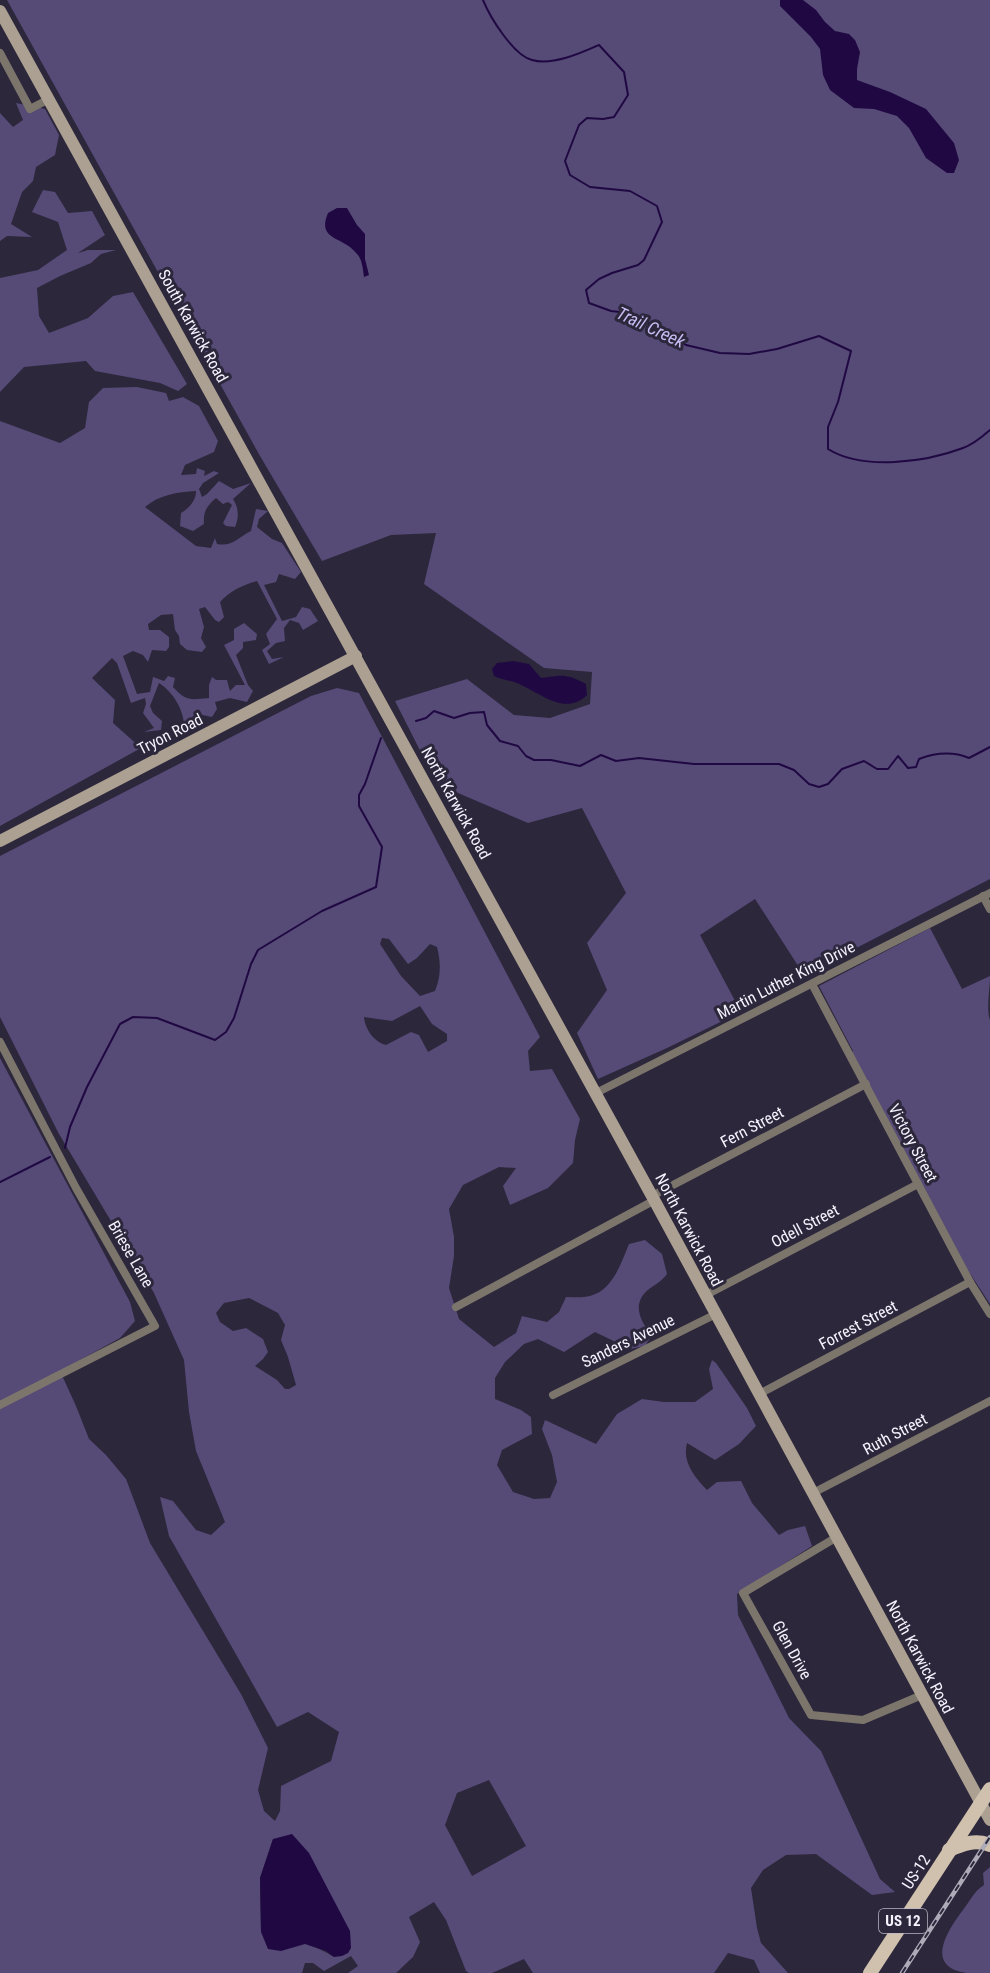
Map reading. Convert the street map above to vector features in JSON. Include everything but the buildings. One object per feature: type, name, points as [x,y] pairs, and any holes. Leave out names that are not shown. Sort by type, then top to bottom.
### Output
[{"type":"main road","name":"US-12","points":[[870,1973],[990,1789]]},
{"type":"main road","points":[[949,1850],[973,1842],[990,1845]]},
{"type":"street","name":"South Karwick Road","points":[[0,11],[356,656]]},
{"type":"street","points":[[0,53],[30,109],[49,99]]},
{"type":"street","name":"Tryon Road","points":[[0,841],[356,656]]},
{"type":"street","name":"North Karwick Road","points":[[356,656],[990,1820]]},
{"type":"street","points":[[986,895],[990,909]]},
{"type":"street","name":"Martin Luther King Drive","points":[[596,1093],[986,895]]},
{"type":"street","name":"Victory Street","points":[[812,984],[970,1282],[990,1314]]},
{"type":"street","name":"Briese Lane","points":[[0,1042],[76,1188],[155,1326],[0,1405]]},
{"type":"street","name":"Fern Street","points":[[456,1307],[866,1084]]},
{"type":"street","name":"Odell Street","points":[[706,1295],[918,1184]]},
{"type":"street","name":"Forrest Street","points":[[759,1394],[970,1282]]},
{"type":"street","name":"Sanders Avenue","points":[[554,1395],[716,1314]]},
{"type":"street","name":"Ruth Street","points":[[813,1493],[990,1401]]},
{"type":"street","name":"Glen Drive","points":[[837,1538],[743,1593],[811,1714],[863,1720],[922,1695]]},
{"type":"shaded area","points":[[7,0],[990,0],[990,879],[804,975],[755,899],[700,935],[741,1012],[598,1079],[577,1033],[607,990],[587,943],[626,893],[582,808],[528,823],[437,784],[395,701],[467,679],[514,715],[550,718],[590,704],[592,672],[544,668],[424,584],[436,533],[391,535],[322,561],[260,456]]},
{"type":"shaded area","points":[[780,0],[803,0],[816,10],[835,31],[849,34],[855,40],[860,52],[857,80],[926,109],[954,143],[959,160],[954,173],[947,173],[926,158],[909,128],[897,116],[874,109],[854,108],[830,90],[823,75],[820,49],[780,6]]},
{"type":"shaded area","points":[[16,103],[45,109],[59,135],[55,155],[36,167],[33,181],[22,192],[11,224],[32,237],[7,236],[0,241],[0,113],[13,127],[23,120]]},
{"type":"shaded area","points":[[43,190],[55,192],[68,213],[92,211],[105,235],[78,253],[88,250],[116,250],[101,254],[91,263],[37,288],[39,316],[49,333],[88,318],[113,296],[133,292],[187,384],[178,391],[160,383],[95,371],[86,361],[24,367],[0,392],[0,278],[38,270],[67,250],[58,222],[32,212]]},
{"type":"shaded area","points":[[337,208],[347,208],[365,234],[365,259],[369,275],[364,277],[361,261],[352,248],[328,234],[325,222],[328,213]]},
{"type":"shaded area","points":[[137,387],[166,393],[169,401],[183,397],[199,406],[218,441],[214,452],[185,465],[181,475],[196,474],[197,468],[205,471],[204,476],[214,471],[219,473],[203,483],[199,489],[202,497],[219,481],[233,489],[251,483],[233,499],[238,513],[235,527],[226,526],[223,523],[232,505],[228,502],[223,504],[216,498],[206,509],[204,524],[193,531],[180,526],[181,513],[192,504],[196,491],[169,495],[145,507],[196,546],[211,548],[215,538],[217,544],[222,545],[235,541],[251,531],[256,509],[268,511],[259,519],[257,527],[272,539],[282,543],[301,572],[295,579],[279,574],[276,582],[264,585],[282,621],[296,617],[302,607],[310,609],[318,621],[303,630],[299,623],[290,620],[284,628],[285,641],[276,643],[267,651],[272,659],[284,657],[269,664],[262,650],[270,644],[266,634],[277,619],[257,581],[237,589],[220,602],[224,617],[219,622],[205,607],[199,609],[204,627],[201,638],[206,647],[202,652],[187,650],[180,644],[173,614],[161,615],[148,624],[149,630],[160,630],[169,637],[169,647],[166,651],[152,650],[148,662],[143,655],[133,651],[123,656],[137,694],[150,692],[153,677],[164,681],[168,676],[175,678],[173,687],[181,695],[192,699],[209,698],[209,685],[212,677],[216,680],[227,680],[230,691],[236,685],[245,685],[224,645],[234,640],[234,629],[244,623],[257,634],[256,640],[243,642],[243,648],[236,655],[248,685],[253,691],[247,702],[230,698],[215,702],[217,709],[212,717],[198,714],[184,726],[177,702],[159,683],[150,706],[153,713],[162,721],[161,730],[144,732],[154,728],[143,713],[145,698],[131,703],[117,663],[112,658],[92,678],[115,700],[113,723],[141,748],[0,826],[0,421],[60,443],[85,428],[89,402],[103,388]]},
{"type":"shaded area","points":[[513,661],[529,664],[541,678],[564,676],[579,680],[586,684],[587,695],[570,704],[561,703],[543,697],[517,683],[494,676],[492,669],[497,663]]},
{"type":"shaded area","points":[[337,688],[359,693],[540,1037],[528,1051],[530,1071],[552,1069],[580,1119],[573,1163],[548,1188],[510,1205],[503,1186],[516,1168],[499,1167],[463,1185],[449,1209],[454,1237],[454,1256],[449,1288],[459,1319],[494,1347],[516,1333],[522,1316],[547,1322],[559,1312],[566,1297],[590,1296],[605,1288],[615,1275],[629,1244],[645,1240],[662,1254],[667,1274],[643,1294],[640,1300],[641,1318],[652,1335],[645,1346],[630,1349],[595,1332],[564,1352],[538,1339],[524,1344],[505,1362],[495,1378],[495,1399],[531,1417],[532,1434],[502,1450],[497,1465],[513,1492],[534,1499],[550,1498],[557,1482],[552,1455],[542,1429],[545,1420],[596,1444],[617,1414],[642,1399],[695,1402],[713,1389],[709,1369],[712,1360],[747,1408],[756,1426],[739,1444],[715,1460],[687,1443],[686,1456],[690,1468],[707,1490],[717,1482],[741,1481],[752,1503],[779,1535],[805,1526],[812,1546],[737,1594],[738,1615],[789,1718],[821,1751],[880,1879],[895,1892],[872,1895],[816,1854],[786,1855],[763,1870],[751,1888],[757,1928],[761,1943],[788,1973],[760,1973],[754,1960],[728,1953],[714,1973],[533,1973],[524,1959],[492,1973],[469,1973],[466,1971],[446,1920],[434,1902],[409,1917],[420,1942],[413,1957],[396,1973],[348,1973],[358,1966],[351,1956],[324,1971],[313,1963],[305,1963],[302,1973],[0,1973],[0,1058],[130,1302],[135,1321],[120,1338],[60,1371],[89,1439],[126,1479],[150,1543],[241,1694],[268,1748],[258,1790],[264,1811],[275,1821],[280,1811],[281,1786],[331,1761],[339,1732],[308,1712],[277,1727],[169,1536],[160,1497],[173,1501],[196,1530],[211,1535],[225,1522],[196,1451],[189,1412],[184,1360],[154,1293],[59,1134],[0,1017],[0,856],[311,696]],"holes":[[[382,938],[389,939],[408,964],[430,944],[437,947],[440,969],[435,991],[420,996],[401,976],[380,944]],[[420,1006],[432,1024],[447,1034],[447,1041],[428,1052],[419,1035],[411,1032],[386,1045],[371,1034],[364,1017],[392,1021]],[[249,1298],[278,1313],[285,1325],[281,1340],[296,1385],[285,1389],[277,1380],[255,1366],[268,1352],[263,1339],[246,1328],[233,1331],[220,1322],[216,1313],[224,1303]],[[489,1780],[526,1846],[472,1876],[445,1825],[457,1793]],[[273,1839],[334,1957],[308,1945],[261,1932],[260,1878]]]},
{"type":"shaded area","points":[[930,928],[962,989],[990,976],[988,1005],[990,1020],[990,1304],[969,1272],[819,986]]},
{"type":"shaded area","points":[[292,1834],[309,1853],[350,1931],[351,1948],[342,1956],[334,1957],[326,1951],[305,1944],[281,1951],[268,1949],[261,1932],[260,1878],[273,1839]]},
{"type":"shaded area","points":[[990,1867],[990,1973],[967,1973],[946,1964],[943,1947],[957,1918],[972,1896],[984,1885],[983,1873]]},
{"type":"waterway","name":"Trail Creek","points":[[483,0],[503,34],[525,57],[540,61],[557,60],[599,45],[624,72],[628,95],[614,117],[587,118],[579,125],[565,161],[570,175],[590,187],[630,191],[657,206],[662,222],[644,260],[638,265],[599,279],[586,290],[589,303],[611,311],[629,313],[686,345],[720,353],[749,354],[777,349],[819,336],[851,351],[838,402],[828,427],[828,449],[842,456],[876,462],[931,457],[966,447],[990,430]]},
{"type":"waterway","points":[[416,721],[426,718],[434,711],[454,718],[484,712],[487,725],[500,741],[518,746],[526,756],[534,760],[551,760],[580,766],[601,755],[616,761],[639,758],[694,764],[779,764],[794,770],[809,784],[819,787],[828,784],[842,769],[864,761],[877,769],[888,769],[898,756],[908,768],[916,767],[919,759],[931,755],[950,754],[969,758],[990,747]]},
{"type":"waterway","points":[[65,1148],[70,1127],[87,1087],[120,1024],[133,1017],[157,1018],[215,1040],[226,1032],[234,1018],[251,964],[258,950],[322,911],[376,887],[382,847],[359,806],[359,795],[381,738]]},
{"type":"waterway","points":[[0,1182],[50,1157]]},
{"type":"railway","points":[[902,1973],[990,1837]]}]
